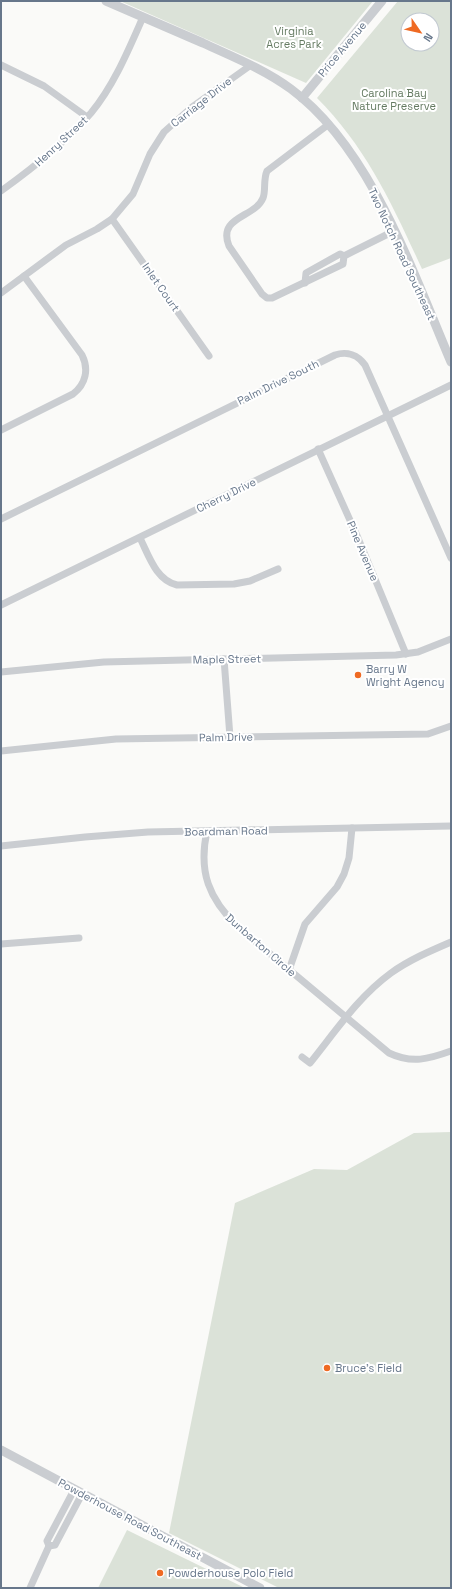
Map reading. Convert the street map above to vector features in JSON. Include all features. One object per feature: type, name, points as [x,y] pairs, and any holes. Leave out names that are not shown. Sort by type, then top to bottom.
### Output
[{"type":"street","name":"Two Notch Road Southeast","points":[[106,1],[251,65],[279,81],[302,98],[329,124],[358,164],[394,231],[448,346],[451,362]]},
{"type":"street","name":"Price Avenue","points":[[302,98],[382,1]]},
{"type":"street","name":"Henry Street","points":[[1,191],[60,144],[87,117],[113,80],[143,17]]},
{"type":"street","points":[[1,65],[42,84],[87,117]]},
{"type":"street","name":"Carriage Drive","points":[[1,293],[66,245],[97,229],[112,219],[133,194],[150,154],[164,132],[192,107],[251,65]]},
{"type":"street","points":[[329,124],[266,171],[263,198],[259,204],[230,224],[226,239],[229,246],[262,294],[267,298],[272,298],[343,264],[344,256],[394,231]]},
{"type":"street","name":"Inlet Court","points":[[112,219],[209,356]]},
{"type":"street","points":[[1,430],[73,394],[80,387],[86,374],[82,354],[24,276]]},
{"type":"street","name":"Palm Drive South","points":[[1,519],[339,353],[352,354],[363,362],[388,414],[451,558]]},
{"type":"street","name":"Cherry Drive","points":[[1,605],[451,384]]},
{"type":"street","name":"Pine Avenue","points":[[318,449],[358,538],[406,654]]},
{"type":"street","points":[[140,538],[161,577],[168,582],[177,585],[234,584],[250,581],[278,569]]},
{"type":"street","name":"Maple Street","points":[[1,672],[104,662],[406,654],[430,648],[451,639]]},
{"type":"street","points":[[224,659],[230,737]]},
{"type":"street","name":"Palm Drive","points":[[1,752],[116,739],[421,734],[435,732],[451,726]]},
{"type":"street","name":"Boardman Road","points":[[1,846],[148,832],[451,826]]},
{"type":"street","points":[[289,970],[305,924],[337,887],[344,874],[350,852],[352,828]]},
{"type":"street","name":"Dunbarton Circle","points":[[207,831],[204,865],[206,879],[213,897],[230,919],[384,1049],[402,1058],[415,1060],[429,1059],[451,1051]]},
{"type":"street","points":[[1,944],[79,938]]},
{"type":"street","points":[[302,1057],[310,1063],[364,997],[391,973],[412,960],[451,942]]},
{"type":"street","name":"Powderhouse Road Southeast","points":[[1,1450],[260,1588]]},
{"type":"street","points":[[30,1588],[49,1546],[55,1545],[78,1492]]},
{"type":"green space","name":"Virginia Acres Park","points":[[120,1],[373,1],[306,83]]},
{"type":"green space","name":"Carolina Bay Nature Preserve","points":[[398,1],[451,1],[451,258],[422,269],[389,200],[365,157],[335,117],[317,98]]},
{"type":"green space","name":"Bruce's Field","points":[[451,1132],[451,1588],[279,1588],[169,1533],[235,1203],[314,1169],[347,1170],[414,1133]]},
{"type":"green space","name":"Powderhouse Polo Field","points":[[127,1530],[245,1588],[98,1588]]},
{"type":"place","name":"Barry W Wright Agency","points":[[358,675]]},
{"type":"place","name":"Bruce's Field","points":[[327,1368]]},
{"type":"place","name":"Powderhouse Polo Field","points":[[160,1573]]}]
